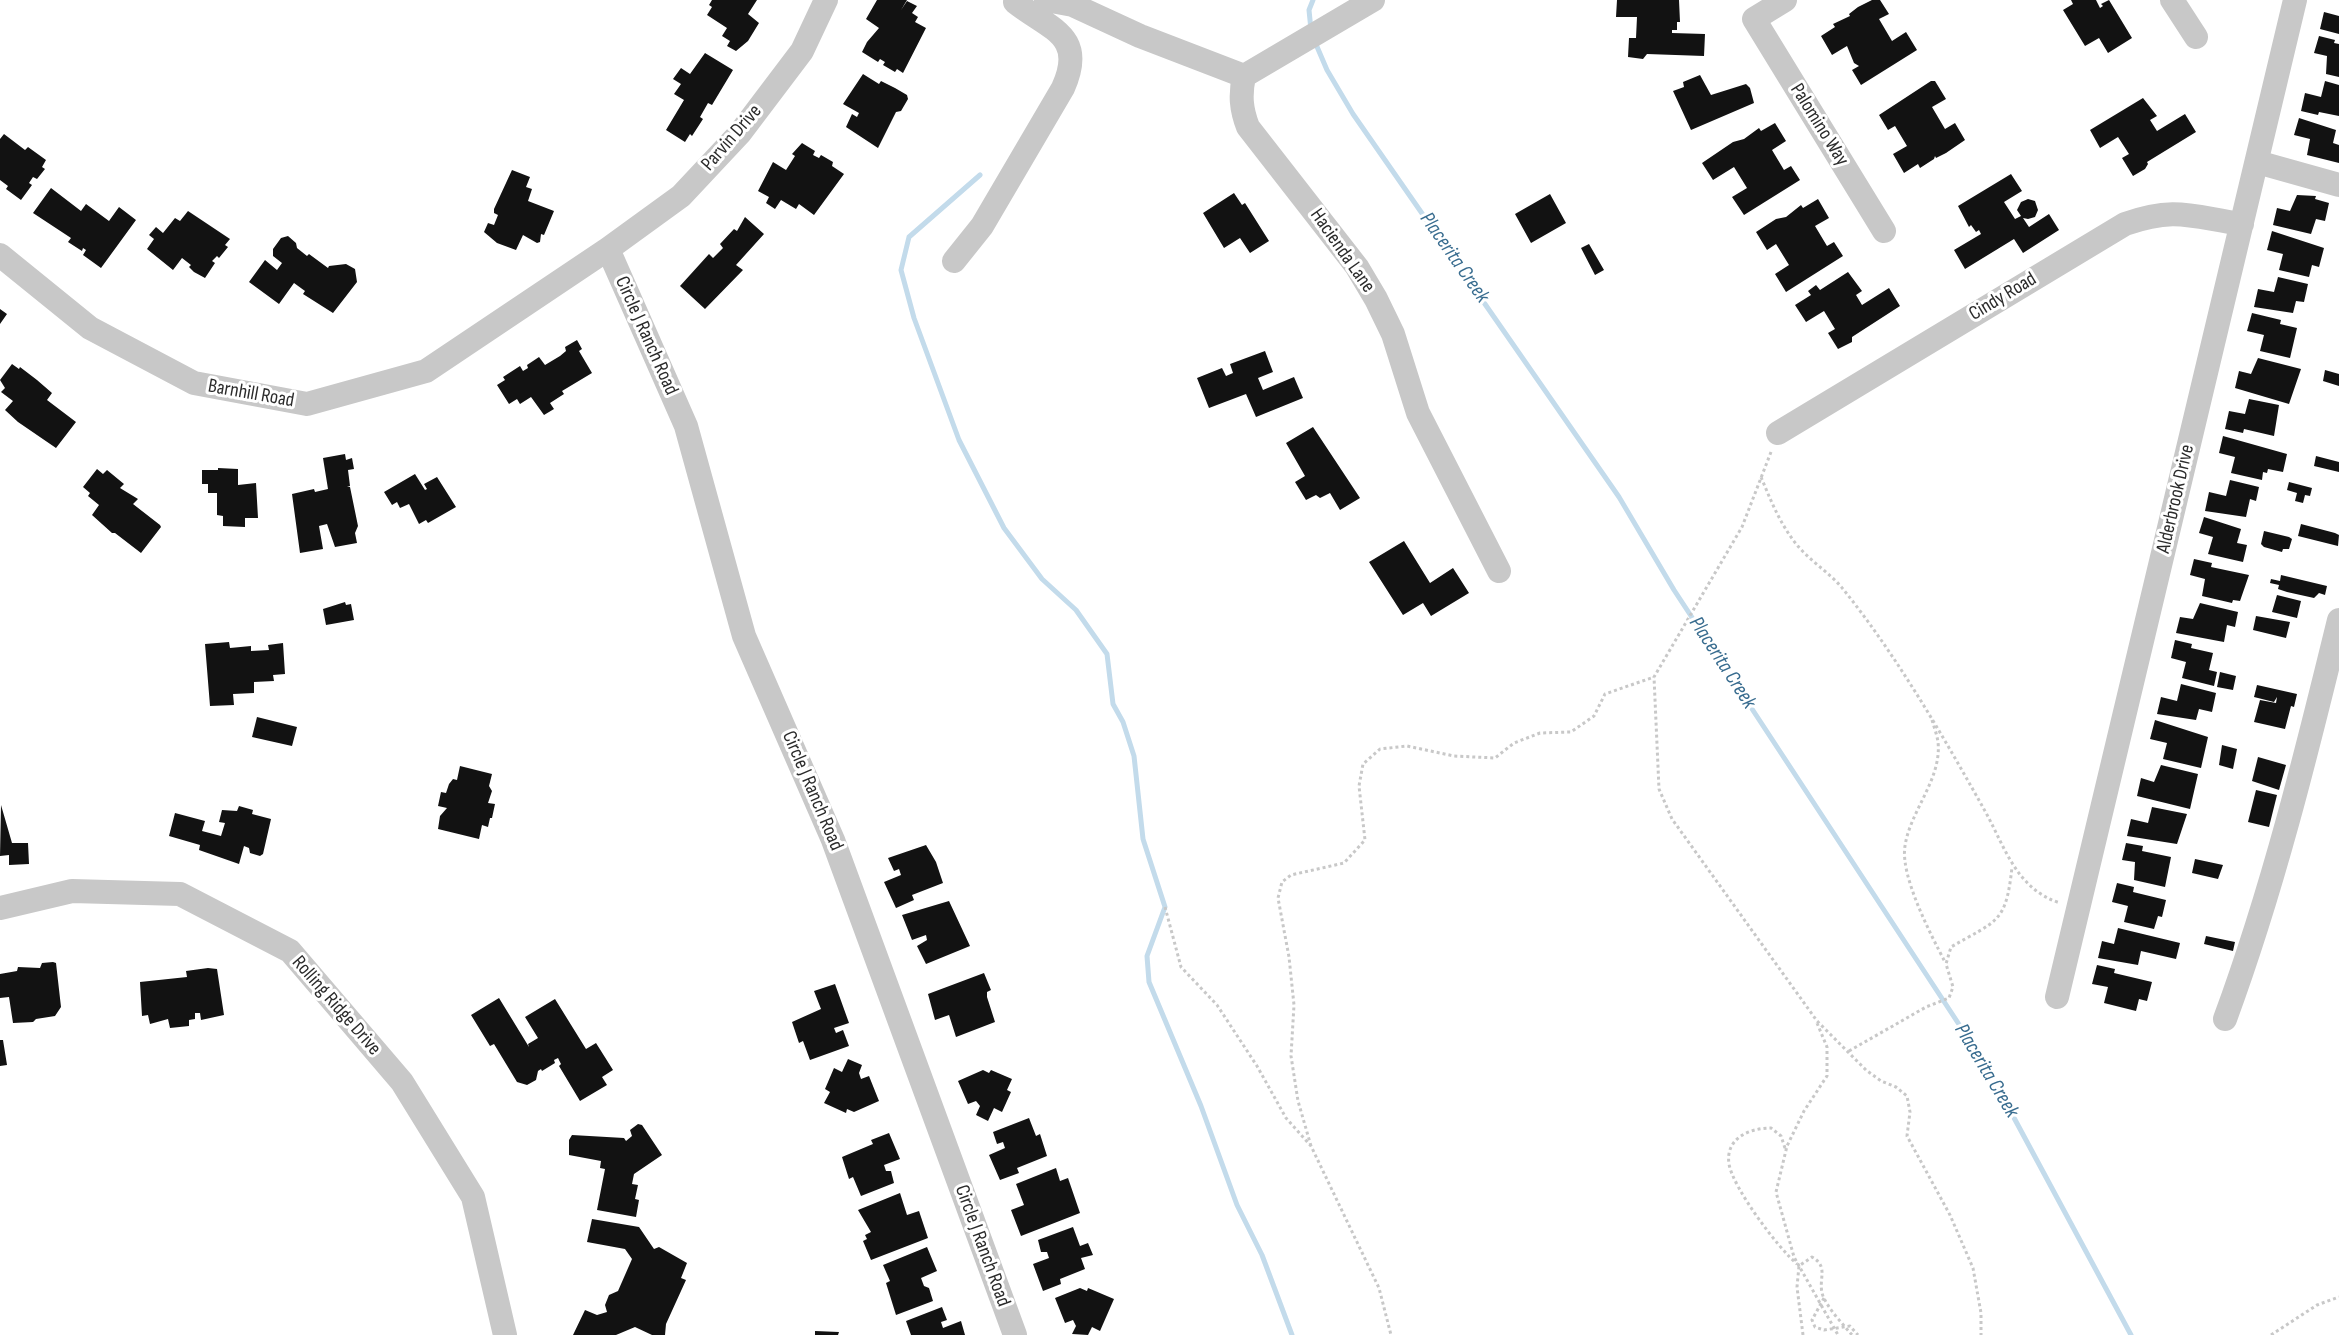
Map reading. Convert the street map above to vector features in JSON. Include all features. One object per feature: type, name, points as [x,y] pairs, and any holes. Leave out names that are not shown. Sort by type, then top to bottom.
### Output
[{"type":"street","name":"Parvin Drive","points":[[608,249],[681,196],[740,133],[802,51],[826,0]]},
{"type":"street","points":[[1046,0],[1073,5],[1140,36],[1244,76],[1373,0]]},
{"type":"street","name":"Palomino Way","points":[[1785,0],[1754,19],[1884,231]]},
{"type":"street","points":[[2172,0],[2196,37]]},
{"type":"street","name":"Alderbrook Drive","points":[[2057,998],[2295,0]]},
{"type":"street","points":[[954,261],[982,225],[1063,88],[1072,63],[1071,52],[1062,35],[1012,1]]},
{"type":"street","name":"Hacienda Lane","points":[[1244,76],[1241,93],[1242,111],[1248,127],[1357,267],[1393,334],[1418,413],[1499,571]]},
{"type":"street","points":[[2257,162],[2339,185]]},
{"type":"street","name":"Cindy Road","points":[[1778,433],[2125,224],[2152,214],[2182,212],[2242,224]]},
{"type":"street","name":"Barnhill Road","points":[[0,255],[90,328],[194,383],[307,404],[426,371],[608,249]]},
{"type":"street","name":"Circle J Ranch Road","points":[[608,249],[686,426],[744,636],[833,840],[1015,1335]]},
{"type":"street","points":[[2225,1019],[2254,938],[2297,793],[2339,620]]},
{"type":"street","name":"Rolling Ridge Drive","points":[[0,908],[72,891],[180,894],[290,951],[402,1082],[473,1197],[505,1335]]},
{"type":"path","points":[[1778,433],[1742,527],[1654,677],[1659,789],[1671,819],[1816,1022],[1827,1047],[1827,1076],[1804,1111],[1786,1150],[1776,1192],[1794,1257],[1838,1335]]},
{"type":"path","points":[[1761,477],[1779,520],[1798,546],[1842,588],[1931,715],[1989,817],[2012,865],[2028,884],[2049,899],[2079,908]]},
{"type":"path","points":[[1391,1335],[1378,1288],[1311,1146],[1298,1101],[1291,1056],[1294,1005],[1289,957],[1278,898],[1282,882],[1291,875],[1344,863],[1365,840],[1359,786],[1363,764],[1380,749],[1407,746],[1454,756],[1494,758],[1514,743],[1540,733],[1571,732],[1594,716],[1605,694],[1654,677]]},
{"type":"path","points":[[1849,1051],[1926,1008],[1949,998],[1953,987],[1946,964],[1932,937],[1905,869],[1905,847],[1910,825],[1936,764],[1938,743],[1931,715]]},
{"type":"path","points":[[1946,964],[1951,947],[2001,916],[2008,897],[2012,865]]},
{"type":"path","points":[[1166,907],[1181,967],[1217,1005],[1257,1066],[1286,1118],[1311,1146]]},
{"type":"path","points":[[1816,1022],[1849,1051],[1866,1070],[1881,1081],[1896,1087],[1906,1096],[1910,1112],[1907,1136],[1950,1215],[1973,1268],[1981,1313],[1981,1335]]},
{"type":"path","points":[[1786,1150],[1781,1136],[1771,1128],[1757,1128],[1741,1134],[1732,1147],[1729,1163],[1736,1181],[1764,1225],[1786,1255],[1799,1266]]},
{"type":"path","points":[[1803,1335],[1797,1287],[1799,1266],[1812,1257],[1820,1262],[1823,1268],[1824,1298],[1813,1314],[1812,1320],[1815,1328],[1834,1328],[1844,1325],[1855,1329],[1857,1335]]},
{"type":"path","points":[[1824,1298],[1852,1335]]},
{"type":"path","points":[[2271,1335],[2318,1305],[2339,1298]]},
{"type":"building","points":[[712,0],[757,0],[748,14],[759,23],[748,41],[736,51],[727,46],[730,41],[722,36],[727,28],[707,15],[712,7],[709,5]]},
{"type":"building","points":[[877,0],[907,0],[901,10],[907,1],[917,6],[912,13],[918,17],[915,22],[926,28],[903,73],[897,69],[895,72],[883,65],[885,62],[880,59],[878,62],[862,52],[879,28],[866,19]]},
{"type":"building","points":[[1617,0],[1679,0],[1680,22],[1677,22],[1677,30],[1672,30],[1672,33],[1705,34],[1704,56],[1647,54],[1643,59],[1628,57],[1629,38],[1636,38],[1637,17],[1616,17]]},
{"type":"building","points":[[1872,0],[1880,0],[1889,14],[1879,19],[1892,41],[1906,32],[1917,50],[1861,85],[1852,70],[1859,66],[1854,63],[1847,46],[1832,55],[1821,36],[1835,27],[1833,24],[1850,16],[1849,14],[1858,7]]},
{"type":"building","points":[[2071,0],[2096,0],[2100,8],[2103,6],[2101,4],[2109,0],[2132,38],[2108,53],[2099,38],[2085,46],[2063,10],[2073,4]]},
{"type":"building","points":[[2324,12],[2339,16],[2339,34],[2320,29]]},
{"type":"building","points":[[2319,36],[2335,40],[2334,43],[2339,44],[2339,77],[2326,74],[2327,56],[2314,53]]},
{"type":"building","points":[[705,53],[733,70],[712,105],[708,103],[700,117],[703,119],[692,136],[690,134],[685,142],[666,130],[684,100],[674,94],[681,84],[673,79],[681,68],[690,74]]},
{"type":"building","points":[[863,74],[879,84],[881,81],[895,88],[907,95],[908,99],[901,111],[896,112],[878,148],[846,127],[852,114],[857,117],[859,113],[843,104]]},
{"type":"building","points":[[1700,75],[1711,95],[1746,84],[1750,88],[1754,103],[1691,130],[1673,91],[1684,87],[1683,82]]},
{"type":"building","points":[[1931,81],[1935,81],[1946,99],[1932,107],[1945,129],[1955,123],[1965,140],[1946,153],[1936,158],[1935,156],[1920,168],[1918,164],[1904,173],[1893,154],[1907,146],[1895,126],[1888,130],[1879,115]]},
{"type":"building","points":[[2325,81],[2339,85],[2339,116],[2301,111],[2305,93],[2321,97]]},
{"type":"building","points":[[2143,98],[2157,116],[2150,120],[2157,131],[2185,114],[2196,132],[2147,162],[2145,169],[2133,176],[2122,158],[2129,154],[2118,137],[2100,148],[2090,130]]},
{"type":"building","points":[[2299,118],[2336,130],[2333,143],[2339,145],[2339,163],[2307,155],[2310,139],[2294,135]]},
{"type":"building","points":[[1775,123],[1786,141],[1772,150],[1784,170],[1791,166],[1800,180],[1744,215],[1732,197],[1747,188],[1734,167],[1713,180],[1702,163],[1733,142],[1744,139],[1759,128],[1761,131]]},
{"type":"building","points":[[4,134],[25,150],[28,147],[46,160],[42,167],[45,169],[37,179],[33,177],[29,183],[32,185],[21,200],[6,189],[8,186],[0,180],[0,139]]},
{"type":"building","points":[[802,143],[815,151],[813,155],[819,158],[821,155],[833,162],[832,166],[844,174],[814,215],[799,204],[796,209],[781,200],[775,209],[766,203],[769,197],[758,191],[773,162],[786,170],[795,156],[792,154]]},
{"type":"building","points":[[512,170],[530,177],[526,187],[532,189],[528,201],[554,211],[544,235],[541,234],[540,242],[537,243],[523,235],[516,250],[497,243],[484,232],[488,223],[494,225],[498,215],[494,213],[494,209]]},
{"type":"building","points":[[2011,174],[2022,191],[2004,202],[2015,219],[2021,216],[2017,210],[2021,202],[2028,199],[2035,201],[2038,210],[2035,217],[2023,218],[2029,227],[2049,214],[2059,230],[2023,253],[2014,239],[1965,269],[1954,250],[1981,234],[1979,230],[1976,232],[1971,225],[1969,227],[1958,206]]},
{"type":"building","points":[[51,188],[81,211],[86,204],[109,221],[119,207],[136,220],[101,268],[83,255],[86,250],[83,248],[82,251],[68,242],[71,238],[33,213]]},
{"type":"building","points":[[1234,193],[1242,205],[1245,203],[1269,241],[1250,253],[1240,238],[1224,248],[1203,213]]},
{"type":"building","points":[[1550,194],[1566,223],[1531,243],[1515,214]]},
{"type":"building","points":[[2297,195],[2316,196],[2315,199],[2329,203],[2325,221],[2316,219],[2311,234],[2273,225],[2277,208],[2290,211]]},
{"type":"building","points":[[1818,199],[1829,218],[1815,226],[1827,246],[1834,242],[1843,256],[1786,292],[1775,274],[1789,265],[1776,244],[1767,250],[1756,232],[1776,219],[1786,217],[1801,205],[1803,208]]},
{"type":"building","points":[[188,211],[230,239],[225,245],[228,247],[219,258],[217,256],[212,261],[215,263],[205,278],[194,272],[189,267],[191,265],[182,258],[173,270],[147,249],[154,239],[149,235],[156,227],[163,233],[175,218],[180,221]]},
{"type":"building","points":[[745,217],[764,234],[736,265],[743,270],[705,309],[680,286],[709,254],[713,258],[723,248],[720,244],[734,229],[737,231]]},
{"type":"building","points":[[2272,231],[2324,248],[2319,267],[2312,265],[2309,277],[2279,270],[2283,254],[2267,250]]},
{"type":"building","points":[[288,236],[307,256],[309,254],[328,268],[346,264],[355,269],[357,282],[333,313],[303,294],[305,291],[294,283],[279,304],[249,282],[265,260],[277,270],[282,263],[273,256],[273,249],[281,238]]},
{"type":"building","points":[[1589,244],[1604,270],[1595,275],[1581,248]]},
{"type":"building","points":[[1848,272],[1862,291],[1856,295],[1862,305],[1889,288],[1900,306],[1852,337],[1852,342],[1838,349],[1828,333],[1835,329],[1824,311],[1806,322],[1795,305],[1811,295],[1808,291],[1816,285],[1820,290]]},
{"type":"building","points":[[2278,277],[2308,284],[2304,302],[2296,301],[2293,313],[2254,307],[2258,289],[2274,292]]},
{"type":"building","points":[[0,309],[7,314],[0,324]]},
{"type":"building","points":[[2252,313],[2281,320],[2280,324],[2297,328],[2290,358],[2260,351],[2264,335],[2247,331]]},
{"type":"building","points":[[577,340],[582,349],[579,351],[592,373],[562,391],[564,394],[550,403],[554,409],[544,415],[531,397],[520,404],[517,399],[509,404],[497,385],[505,380],[503,377],[520,366],[523,371],[528,368],[527,365],[539,357],[545,365],[560,356],[566,351],[565,347]]},
{"type":"building","points":[[1265,351],[1273,372],[1258,378],[1263,390],[1294,377],[1303,398],[1256,417],[1246,394],[1209,408],[1197,378],[1222,368],[1226,376],[1233,373],[1230,364]]},
{"type":"building","points":[[2258,358],[2301,369],[2289,404],[2235,388],[2239,371],[2251,374]]},
{"type":"building","points":[[12,364],[19,369],[20,367],[52,393],[47,400],[76,422],[56,448],[18,422],[5,410],[13,401],[1,392],[5,388],[0,380]]},
{"type":"building","points":[[2325,370],[2339,374],[2339,386],[2323,381]]},
{"type":"building","points":[[2249,399],[2279,405],[2274,436],[2244,429],[2243,433],[2225,429],[2229,411],[2245,414]]},
{"type":"building","points":[[1313,427],[1360,498],[1340,510],[1330,493],[1320,498],[1316,495],[1306,500],[1295,482],[1305,476],[1286,443]]},
{"type":"building","points":[[2223,436],[2287,454],[2283,472],[2268,469],[2267,473],[2263,472],[2262,480],[2231,473],[2235,457],[2219,453]]},
{"type":"building","points":[[345,454],[346,460],[352,458],[354,469],[348,470],[350,486],[347,486],[350,487],[358,526],[355,533],[357,543],[335,547],[327,524],[319,526],[323,549],[300,553],[292,494],[314,489],[315,492],[328,489],[323,458]]},
{"type":"building","points":[[2316,456],[2339,462],[2339,472],[2314,466]]},
{"type":"building","points":[[218,468],[238,469],[238,485],[256,483],[258,518],[245,518],[245,527],[223,526],[223,516],[217,515],[217,493],[208,493],[208,484],[202,484],[202,470],[218,470]]},
{"type":"building","points":[[97,469],[103,474],[107,470],[124,484],[120,488],[138,499],[133,504],[160,525],[161,527],[141,553],[112,533],[92,515],[99,505],[88,496],[90,493],[83,487]]},
{"type":"building","points":[[415,474],[425,490],[427,489],[424,484],[437,477],[456,507],[428,523],[426,520],[419,524],[409,504],[400,508],[397,502],[392,505],[384,492]]},
{"type":"building","points":[[2230,480],[2259,487],[2256,501],[2250,499],[2246,517],[2205,511],[2209,492],[2226,496]]},
{"type":"building","points":[[2289,482],[2312,488],[2310,496],[2305,495],[2303,503],[2295,501],[2297,493],[2287,490]]},
{"type":"building","points":[[2204,517],[2241,529],[2237,543],[2247,545],[2243,562],[2208,554],[2213,537],[2199,533]]},
{"type":"building","points":[[2301,524],[2339,535],[2338,546],[2298,536]]},
{"type":"building","points":[[2264,531],[2292,539],[2289,549],[2283,549],[2282,552],[2264,547],[2261,544]]},
{"type":"building","points":[[1404,541],[1430,583],[1453,568],[1469,593],[1431,616],[1423,603],[1403,615],[1369,562]]},
{"type":"building","points":[[2194,559],[2212,563],[2211,567],[2249,575],[2240,601],[2233,600],[2232,603],[2202,596],[2205,579],[2190,575]]},
{"type":"building","points":[[2281,575],[2327,586],[2325,595],[2319,593],[2314,598],[2278,589],[2279,585],[2270,583],[2271,579],[2280,581]]},
{"type":"building","points":[[2277,595],[2301,601],[2297,618],[2272,612]]},
{"type":"building","points":[[345,602],[346,605],[351,604],[354,620],[326,625],[323,609]]},
{"type":"building","points":[[2200,603],[2238,612],[2235,627],[2227,625],[2224,642],[2176,633],[2180,617],[2193,619]]},
{"type":"building","points":[[2256,616],[2290,622],[2286,638],[2253,630]]},
{"type":"building","points":[[2175,640],[2192,644],[2191,648],[2213,653],[2209,670],[2217,672],[2214,686],[2182,678],[2186,662],[2171,658]]},
{"type":"building","points":[[229,642],[230,648],[251,646],[251,651],[269,650],[268,645],[283,643],[285,674],[273,675],[274,681],[254,682],[254,693],[233,694],[234,705],[210,706],[205,644]]},
{"type":"building","points":[[2220,672],[2236,676],[2233,690],[2217,687]]},
{"type":"building","points":[[2181,684],[2216,693],[2212,712],[2199,709],[2196,720],[2157,714],[2161,697],[2177,701]]},
{"type":"building","points":[[2257,685],[2297,694],[2285,729],[2254,722],[2260,700],[2276,703],[2277,697],[2274,702],[2254,697]]},
{"type":"building","points":[[257,717],[297,727],[292,746],[252,737]]},
{"type":"building","points":[[2155,720],[2208,737],[2201,768],[2163,759],[2167,743],[2150,739]]},
{"type":"building","points":[[2222,745],[2237,749],[2233,769],[2219,765]]},
{"type":"building","points":[[2258,757],[2286,765],[2279,790],[2252,781]]},
{"type":"building","points":[[2161,765],[2198,774],[2190,809],[2137,796],[2141,778],[2154,782]]},
{"type":"building","points":[[460,766],[492,774],[489,786],[492,791],[488,803],[495,804],[488,827],[482,825],[479,839],[438,829],[440,816],[447,808],[438,806],[441,792],[446,793],[453,779],[457,780]]},
{"type":"building","points":[[2256,790],[2277,795],[2269,827],[2248,822]]},
{"type":"building","points":[[1,805],[12,843],[28,843],[29,864],[9,865],[9,855],[0,856]]},
{"type":"building","points":[[239,806],[253,810],[252,814],[271,819],[263,854],[260,856],[250,853],[249,848],[244,846],[239,864],[199,850],[200,845],[169,836],[175,813],[205,821],[202,831],[221,836],[225,823],[219,822],[222,810],[237,811]]},
{"type":"building","points":[[2152,807],[2187,814],[2177,844],[2127,836],[2131,819],[2148,823]]},
{"type":"building","points":[[2126,843],[2143,846],[2142,851],[2171,857],[2165,887],[2134,880],[2135,862],[2122,860]]},
{"type":"building","points":[[926,845],[936,862],[943,883],[912,895],[914,900],[896,908],[884,882],[901,875],[899,869],[894,871],[888,858]]},
{"type":"building","points":[[2195,859],[2223,865],[2218,879],[2192,873]]},
{"type":"building","points":[[2117,883],[2134,887],[2133,892],[2166,900],[2162,917],[2158,916],[2154,929],[2124,922],[2128,906],[2112,902]]},
{"type":"building","points":[[949,901],[970,946],[926,964],[917,946],[927,940],[926,935],[912,940],[902,915]]},
{"type":"building","points":[[2118,928],[2180,943],[2176,959],[2141,951],[2138,965],[2098,958],[2102,941],[2114,944]]},
{"type":"building","points":[[2206,936],[2235,942],[2233,951],[2204,944]]},
{"type":"building","points":[[42,963],[56,963],[61,1007],[55,1016],[36,1019],[33,1022],[13,1023],[9,997],[0,998],[0,974],[17,971],[18,967],[40,968]]},
{"type":"building","points":[[2097,965],[2115,969],[2114,973],[2152,982],[2147,1001],[2139,999],[2136,1011],[2104,1003],[2108,987],[2092,984]]},
{"type":"building","points":[[217,969],[224,1015],[201,1020],[200,1013],[195,1013],[195,1019],[189,1020],[189,1026],[170,1028],[168,1019],[150,1024],[148,1015],[142,1016],[140,982],[187,977],[186,971]]},
{"type":"building","points":[[984,973],[991,990],[987,992],[987,997],[995,1022],[956,1037],[949,1015],[935,1020],[928,994]]},
{"type":"building","points":[[835,984],[849,1023],[834,1028],[836,1033],[843,1030],[849,1046],[810,1060],[803,1041],[799,1043],[792,1022],[821,1009],[814,991]]},
{"type":"building","points":[[499,998],[529,1047],[528,1044],[538,1038],[525,1017],[555,999],[586,1049],[596,1043],[613,1070],[602,1077],[607,1085],[580,1101],[559,1066],[561,1064],[558,1058],[554,1060],[555,1063],[538,1071],[536,1080],[527,1085],[517,1082],[494,1044],[490,1046],[471,1015]]},
{"type":"building","points":[[0,1040],[3,1040],[7,1065],[0,1066]]},
{"type":"building","points":[[848,1059],[862,1065],[859,1073],[861,1079],[869,1076],[879,1101],[854,1112],[847,1109],[846,1113],[824,1103],[830,1092],[825,1089],[834,1068],[842,1072]]},
{"type":"building","points":[[983,1070],[989,1073],[991,1070],[1012,1079],[1007,1090],[1011,1092],[1002,1112],[994,1108],[988,1121],[976,1115],[980,1106],[976,1101],[968,1104],[958,1081]]},
{"type":"building","points":[[1029,1118],[1036,1136],[1040,1134],[1047,1156],[1017,1168],[1019,1173],[1000,1180],[989,1155],[1005,1148],[1003,1142],[997,1144],[993,1132]]},
{"type":"building","points":[[638,1124],[642,1125],[662,1155],[634,1174],[632,1184],[638,1185],[635,1199],[639,1200],[636,1217],[597,1210],[605,1169],[600,1168],[601,1161],[569,1155],[569,1140],[572,1135],[624,1138],[626,1141],[632,1136],[630,1130]]},
{"type":"building","points":[[889,1133],[900,1159],[884,1165],[886,1171],[891,1171],[894,1183],[861,1196],[853,1177],[849,1179],[842,1157],[873,1144],[871,1140]]},
{"type":"building","points":[[1056,1168],[1060,1181],[1068,1178],[1080,1213],[1021,1236],[1011,1210],[1024,1205],[1016,1184]]},
{"type":"building","points":[[900,1193],[907,1215],[919,1211],[928,1238],[871,1260],[863,1241],[867,1239],[865,1235],[871,1232],[858,1210]]},
{"type":"building","points":[[592,1219],[639,1227],[654,1249],[659,1247],[687,1263],[681,1278],[686,1280],[666,1324],[665,1335],[652,1335],[635,1327],[616,1335],[573,1335],[585,1310],[597,1315],[607,1312],[605,1305],[609,1295],[618,1291],[632,1259],[625,1249],[587,1242]]},
{"type":"building","points":[[1073,1227],[1080,1246],[1088,1243],[1093,1255],[1081,1258],[1085,1269],[1060,1279],[1061,1284],[1043,1291],[1033,1264],[1049,1258],[1047,1252],[1041,1252],[1038,1240]]},
{"type":"building","points":[[927,1247],[937,1271],[921,1278],[924,1286],[929,1288],[933,1301],[896,1315],[886,1283],[890,1281],[883,1265]]},
{"type":"building","points":[[1080,1288],[1087,1291],[1088,1288],[1114,1299],[1100,1331],[1092,1327],[1088,1335],[1072,1334],[1076,1326],[1073,1320],[1065,1323],[1055,1298]]},
{"type":"building","points":[[942,1307],[947,1320],[941,1322],[943,1328],[961,1321],[965,1335],[911,1335],[906,1321]]},
{"type":"building","points":[[815,1331],[839,1332],[838,1335],[815,1335]]},
{"type":"waterway","name":"Placerita Creek","points":[[1311,30],[1309,10],[1313,0]]},
{"type":"waterway","name":"Placerita Creek","points":[[1315,42],[1327,70],[1353,114],[1619,497],[1674,590],[1985,1064],[2131,1335]]},
{"type":"waterway","points":[[980,175],[909,237],[901,270],[914,318],[959,440],[1004,528],[1042,579],[1076,610],[1107,654],[1113,704],[1123,722],[1134,756],[1143,839],[1165,907],[1147,956],[1149,982],[1201,1106],[1237,1205],[1262,1255],[1292,1335]]}]
